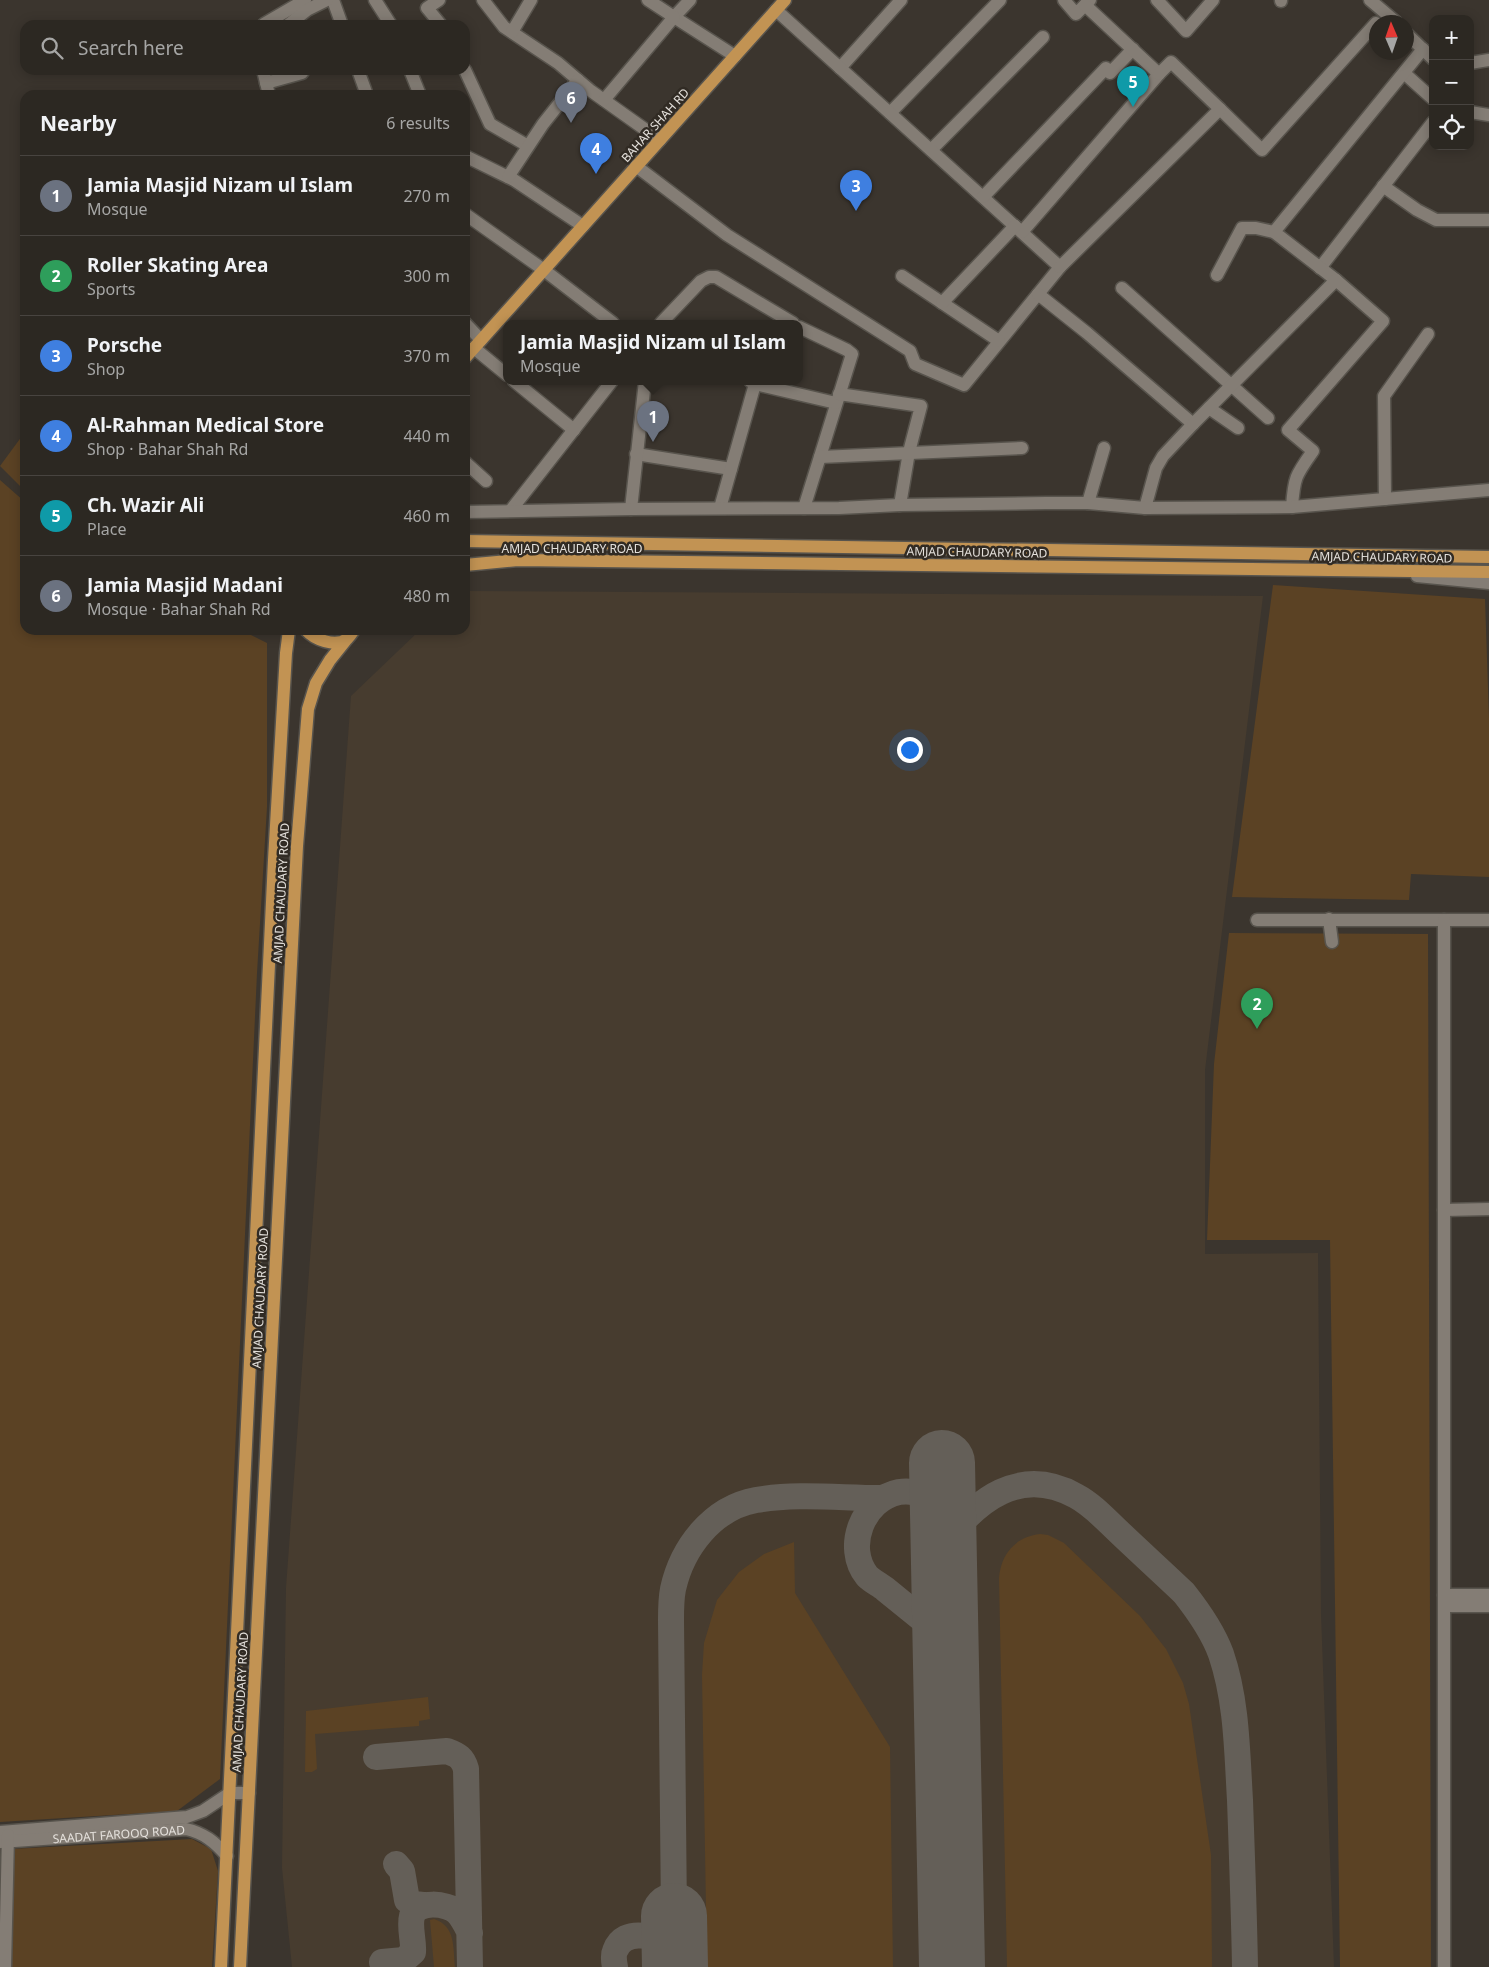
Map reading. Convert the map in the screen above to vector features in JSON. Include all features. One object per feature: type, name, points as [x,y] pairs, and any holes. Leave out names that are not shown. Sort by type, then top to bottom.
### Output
[{"type":"main road","name":"BAHAR SHAH RD","points":[[470,352],[785,0]]},
{"type":"main road","name":"AMJAD CHAUDARY ROAD","points":[[470,541],[1489,556]]},
{"type":"main road","name":"AMJAD CHAUDARY ROAD","points":[[470,564],[518,560],[1489,572]]},
{"type":"main road","name":"AMJAD CHAUDARY ROAD","points":[[221,1967],[273,879],[288,635]]},
{"type":"main road","points":[[310,635],[326,642],[346,640]]},
{"type":"main road","name":"AMJAD CHAUDARY ROAD","points":[[240,1967],[297,846],[305,736],[308,709],[316,684],[330,660],[350,635]]},
{"type":"street","points":[[292,16],[304,0]]},
{"type":"street","points":[[278,20],[307,10],[327,0]]},
{"type":"street","points":[[333,0],[340,20]]},
{"type":"street","points":[[375,0],[388,20]]},
{"type":"street","points":[[436,20],[426,8],[439,0]]},
{"type":"street","points":[[483,0],[494,16],[512,32],[558,63],[604,100],[660,140]]},
{"type":"street","points":[[512,32],[531,0]]},
{"type":"street","points":[[648,0],[735,56]]},
{"type":"street","points":[[604,100],[690,0]]},
{"type":"street","points":[[840,68],[901,0]]},
{"type":"street","points":[[890,113],[1000,0]]},
{"type":"street","points":[[1064,0],[1076,14],[1087,2],[1160,74]]},
{"type":"street","points":[[1157,0],[1186,31],[1214,0]]},
{"type":"street","points":[[1370,0],[1386,13]]},
{"type":"street","points":[[776,10],[1060,267]]},
{"type":"street","points":[[942,303],[1018,229],[1170,62],[1262,150],[1369,32]]},
{"type":"street","points":[[931,150],[1043,37]]},
{"type":"street","points":[[1414,41],[1429,55]]},
{"type":"street","points":[[982,197],[1106,68],[1110,73],[1133,49]]},
{"type":"street","points":[[1274,232],[1423,49]]},
{"type":"street","points":[[1474,62],[1489,60]]},
{"type":"street","points":[[1404,73],[1429,95]]},
{"type":"street","points":[[263,75],[267,89],[298,75]]},
{"type":"street","points":[[360,75],[365,90]]},
{"type":"street","points":[[412,75],[418,90]]},
{"type":"street","points":[[467,75],[490,124],[528,146]]},
{"type":"street","points":[[508,176],[528,146],[578,80]]},
{"type":"street","points":[[636,166],[727,235],[910,352],[915,364],[964,385],[1060,267],[1220,109]]},
{"type":"street","points":[[1474,113],[1489,115]]},
{"type":"street","points":[[1320,268],[1429,127]]},
{"type":"street","points":[[470,158],[508,176],[583,226]]},
{"type":"street","points":[[1383,186],[1417,210],[1436,220],[1489,220]]},
{"type":"street","points":[[470,218],[544,270],[609,320]]},
{"type":"street","points":[[1217,275],[1242,228],[1256,228],[1274,232],[1336,280],[1383,321],[1288,430],[1314,451],[1298,472],[1294,483],[1292,507]]},
{"type":"street","points":[[663,320],[708,276],[716,278],[788,320]]},
{"type":"street","points":[[902,276],[999,341]]},
{"type":"street","points":[[1146,508],[1156,468],[1163,456],[1336,280]]},
{"type":"street","points":[[1122,288],[1268,418]]},
{"type":"street","points":[[1038,294],[1087,333],[1193,424]]},
{"type":"street","points":[[803,329],[852,354],[804,508]]},
{"type":"street","points":[[470,332],[477,344],[503,371]]},
{"type":"street","points":[[1385,499],[1384,396],[1428,334]]},
{"type":"street","points":[[519,385],[574,430]]},
{"type":"street","points":[[511,510],[609,385]]},
{"type":"street","points":[[631,509],[645,385]]},
{"type":"street","points":[[720,508],[752,385]]},
{"type":"street","points":[[763,385],[838,399],[921,406],[909,452],[900,505]]},
{"type":"street","points":[[1209,408],[1238,428]]},
{"type":"street","points":[[820,457],[1022,448]]},
{"type":"street","points":[[1088,503],[1104,448]]},
{"type":"street","points":[[636,454],[731,468]]},
{"type":"street","points":[[470,467],[486,481]]},
{"type":"street","points":[[470,512],[1088,503],[1146,508],[1292,507],[1489,490]]},
{"type":"street","points":[[1360,570],[1489,583]]},
{"type":"street","points":[[1329,919],[1332,942]]},
{"type":"street","points":[[1257,920],[1489,920]]},
{"type":"street","points":[[1444,920],[1444,1967]]},
{"type":"street","points":[[1444,1210],[1489,1210]]},
{"type":"street","points":[[1445,1601],[1489,1595]]},
{"type":"street","points":[[1445,1601],[1489,1606]]},
{"type":"street","points":[[230,1793],[249,1793]]},
{"type":"street","name":"SAADAT FAROOQ ROAD","points":[[4,1837],[187,1817],[203,1811],[230,1793]]},
{"type":"street","name":"SAADAT FAROOQ ROAD","points":[[4,1837],[186,1829],[198,1832],[209,1838],[227,1856]]},
{"type":"street","points":[[4,1837],[5,1967]]},
{"type":"shaded area","points":[[20,439],[20,486],[0,466]]},
{"type":"shaded area","points":[[0,480],[20,498],[20,635],[251,635],[267,643],[267,807],[257,973],[220,1779],[177,1811],[0,1822]]},
{"type":"shaded area","points":[[1273,585],[1485,599],[1489,718],[1489,877],[1411,874],[1409,900],[1232,897]]},
{"type":"shaded area","points":[[470,591],[1263,596],[1205,1070],[1205,1254],[1318,1253],[1321,1614],[1334,1967],[292,1967],[282,1868],[286,1588],[351,696],[415,635],[470,635]]},
{"type":"shaded area","points":[[1229,933],[1428,934],[1431,1967],[1340,1967],[1330,1240],[1207,1240],[1214,1064]]},
{"type":"shaded area","points":[[1040,1534],[1048,1535],[1064,1543],[1140,1616],[1166,1649],[1183,1683],[1189,1704],[1211,1855],[1212,1967],[1007,1967],[999,1578],[1003,1561],[1011,1548],[1023,1539]]},
{"type":"shaded area","points":[[794,1542],[795,1593],[890,1747],[893,1967],[707,1967],[702,1675],[704,1643],[717,1600],[739,1572],[764,1554]]},
{"type":"shaded area","points":[[428,1697],[430,1719],[419,1721],[419,1726],[315,1734],[317,1769],[312,1772],[305,1772],[306,1711]]},
{"type":"shaded area","points":[[192,1839],[211,1849],[218,1871],[212,1967],[11,1967],[12,1849]]},
{"type":"shaded area","points":[[434,1919],[441,1922],[450,1932],[455,1967],[434,1967],[430,1920]]},
{"type":"taxiway","points":[[944,1544],[970,1514],[985,1501],[1001,1492],[1018,1486],[1036,1484],[1056,1487],[1076,1496],[1094,1508],[1184,1593],[1195,1607],[1218,1646],[1226,1672],[1233,1708],[1240,1800],[1245,1967]]},
{"type":"taxiway","points":[[944,1544],[934,1517],[923,1498],[913,1492],[899,1492],[886,1496],[867,1514],[861,1526],[857,1552],[860,1564],[867,1576],[933,1628],[942,1637],[946,1650]]},
{"type":"taxiway","points":[[674,1916],[671,1608],[673,1589],[684,1559],[701,1532],[713,1521],[740,1504],[756,1500],[787,1497],[881,1498]]},
{"type":"taxiway","points":[[376,1757],[447,1751],[459,1757],[465,1765],[470,1967]]},
{"type":"taxiway","points":[[396,1864],[402,1871],[407,1900],[414,1904],[423,1905]]},
{"type":"taxiway","points":[[382,1962],[404,1960],[413,1952],[412,1916],[420,1907],[426,1905],[440,1905],[457,1912],[470,1933]]},
{"type":"taxiway","points":[[615,1967],[615,1951],[626,1938],[634,1936],[651,1937],[675,1948],[679,1967]]},
{"type":"runway","points":[[942,1463],[952,1967]]},
{"type":"runway","points":[[674,1916],[675,1967]]},
{"type":"place","name":"Ch. Wazir Ali","points":[[1133,107]]},
{"type":"place","name":"Jamia Masjid Madani","points":[[571,123]]},
{"type":"place","name":"Al-Rahman Medical Store","points":[[596,174]]},
{"type":"place","name":"Porsche","points":[[856,211]]},
{"type":"place","name":"Jamia Masjid Nizam ul Islam","points":[[653,442]]},
{"type":"place","name":"Roller Skating Area","points":[[1257,1029]]}]
